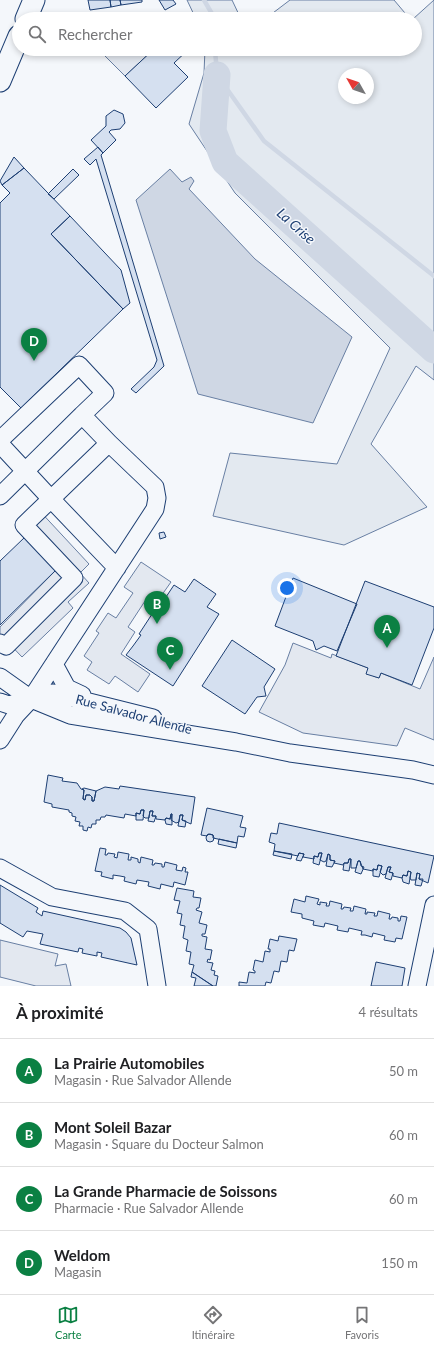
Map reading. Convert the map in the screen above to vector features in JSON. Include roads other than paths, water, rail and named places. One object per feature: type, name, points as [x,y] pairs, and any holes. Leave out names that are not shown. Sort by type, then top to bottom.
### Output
[{"type":"main road","points":[[29,12],[34,0]]},
{"type":"main road","points":[[0,82],[12,53]]},
{"type":"street","points":[[0,440],[79,365],[105,393],[0,496]]},
{"type":"street","points":[[1,734],[31,698],[155,509],[157,498],[155,487],[82,415]]},
{"type":"street","points":[[0,643],[6,646],[74,578],[24,525],[109,443]]},
{"type":"street","points":[[0,444],[117,568]]},
{"type":"street","points":[[54,664],[67,688],[100,704]]},
{"type":"street","name":"Rue Salvador Allende","points":[[0,677],[31,698],[70,715],[236,742],[290,753],[434,774]]},
{"type":"street","name":"Rue Salvador Allende","points":[[0,702],[9,705],[53,693],[100,704],[236,742]]},
{"type":"street","points":[[0,868],[52,897],[125,911],[148,930],[157,986]]},
{"type":"street","points":[[417,986],[434,905]]},
{"type":"waterway","name":"La Crise","points":[[204,0],[211,12]]},
{"type":"waterway","name":"La Crise","points":[[216,56],[217,75],[264,141],[434,276]]},
{"type":"waterway","name":"La Crise","points":[[217,75],[213,131],[225,162],[434,350]]},
{"type":"place","name":"Weldom","points":[[34,361]]},
{"type":"place","name":"Mont Soleil Bazar","points":[[157,624]]},
{"type":"place","name":"La Prairie Automobiles","points":[[387,648]]},
{"type":"place","name":"La Grande Pharmacie de Soissons","points":[[170,670]]}]
